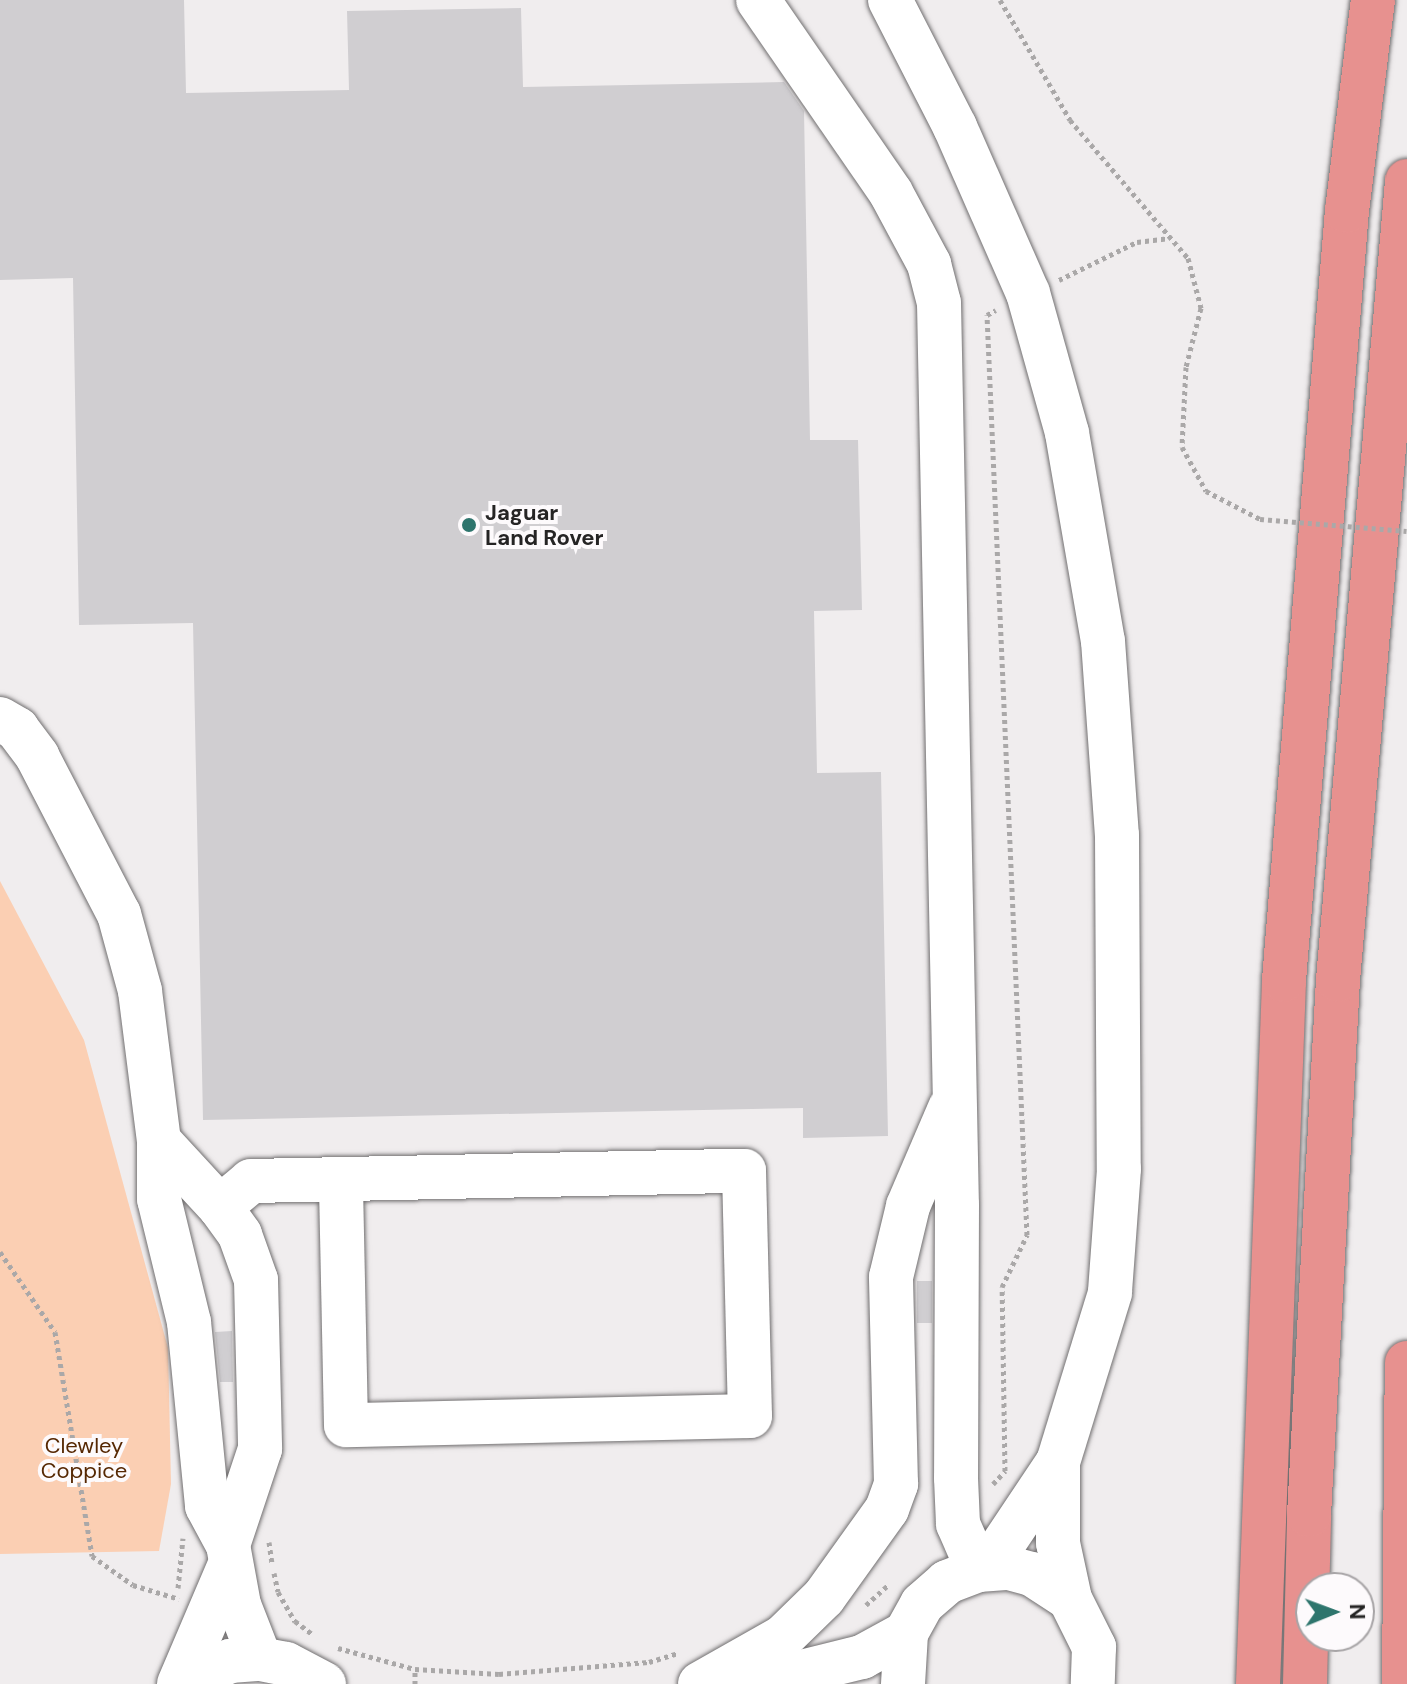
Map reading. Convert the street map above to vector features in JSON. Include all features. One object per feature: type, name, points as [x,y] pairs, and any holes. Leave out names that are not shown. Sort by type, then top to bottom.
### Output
[{"type":"highway","points":[[1258,1684],[1284,980],[1347,211],[1373,0]]},
{"type":"highway","points":[[1305,1684],[1309,1515],[1338,980],[1407,181]]},
{"type":"highway","points":[[1404,1684],[1407,1363]]},
{"type":"highway","points":[[1241,1684],[1262,1519]]},
{"type":"street","points":[[758,0],[891,193],[929,264],[939,303],[955,1098],[958,1524],[982,1569]]},
{"type":"street","points":[[890,0],[955,127],[1028,293],[1067,433],[1103,641],[1117,835],[1119,1169],[1110,1293],[1058,1462],[1058,1543],[1070,1599],[1094,1647],[1093,1684]]},
{"type":"street","points":[[0,719],[17,729],[37,756],[119,914],[140,991],[159,1141],[159,1199],[189,1322],[207,1506],[219,1589],[260,1659]]},
{"type":"street","points":[[695,1673],[783,1637],[824,1597],[887,1509],[896,1484],[891,1277],[908,1206],[955,1098]]},
{"type":"street","points":[[159,1141],[220,1207],[240,1235],[256,1280],[260,1449],[219,1589],[180,1684]]},
{"type":"street","points":[[220,1207],[251,1181],[744,1171],[750,1416],[346,1425],[341,1180]]},
{"type":"street","points":[[982,1569],[1058,1462]]},
{"type":"street","points":[[903,1684],[906,1633],[922,1604],[947,1582],[982,1569],[1032,1574],[1070,1599]]},
{"type":"street","points":[[695,1673],[801,1672],[862,1657],[906,1633]]},
{"type":"street","points":[[180,1684],[230,1661],[260,1659],[286,1664],[329,1665]]},
{"type":"path","points":[[1000,0],[1070,120],[1188,258],[1201,308],[1186,367],[1182,447],[1206,491],[1260,519],[1407,531]]},
{"type":"path","points":[[958,1524],[1005,1471],[1002,1287],[1027,1235],[987,315],[1137,242],[1168,238]]},
{"type":"path","points":[[0,1252],[55,1332],[92,1556],[133,1585],[219,1589],[295,1621],[321,1641]]},
{"type":"path","points":[[207,1506],[182,1517],[219,1589]]},
{"type":"path","points":[[219,1589],[268,1527]]},
{"type":"path","points":[[824,1597],[849,1621],[892,1582]]},
{"type":"path","points":[[329,1665],[499,1674],[649,1662],[695,1673]]},
{"type":"path","points":[[415,1669],[415,1684]]},
{"type":"green space","name":"Clewley Coppice","points":[[0,881],[84,1040],[168,1348],[171,1484],[159,1551],[0,1554]]},
{"type":"building","name":"Jaguar Land Rover","points":[[0,0],[184,0],[186,93],[349,90],[347,11],[521,8],[523,87],[784,82],[804,111],[810,440],[858,440],[862,610],[814,611],[817,773],[881,772],[888,1136],[803,1138],[803,1108],[203,1120],[193,623],[79,625],[73,278],[0,280]]},
{"type":"building","points":[[917,1281],[932,1281],[932,1323],[917,1323]]},
{"type":"building","points":[[232,1331],[233,1382],[220,1382],[215,1332]]},
{"type":"place","name":"Jaguar Land Rover","points":[[469,525]]}]
